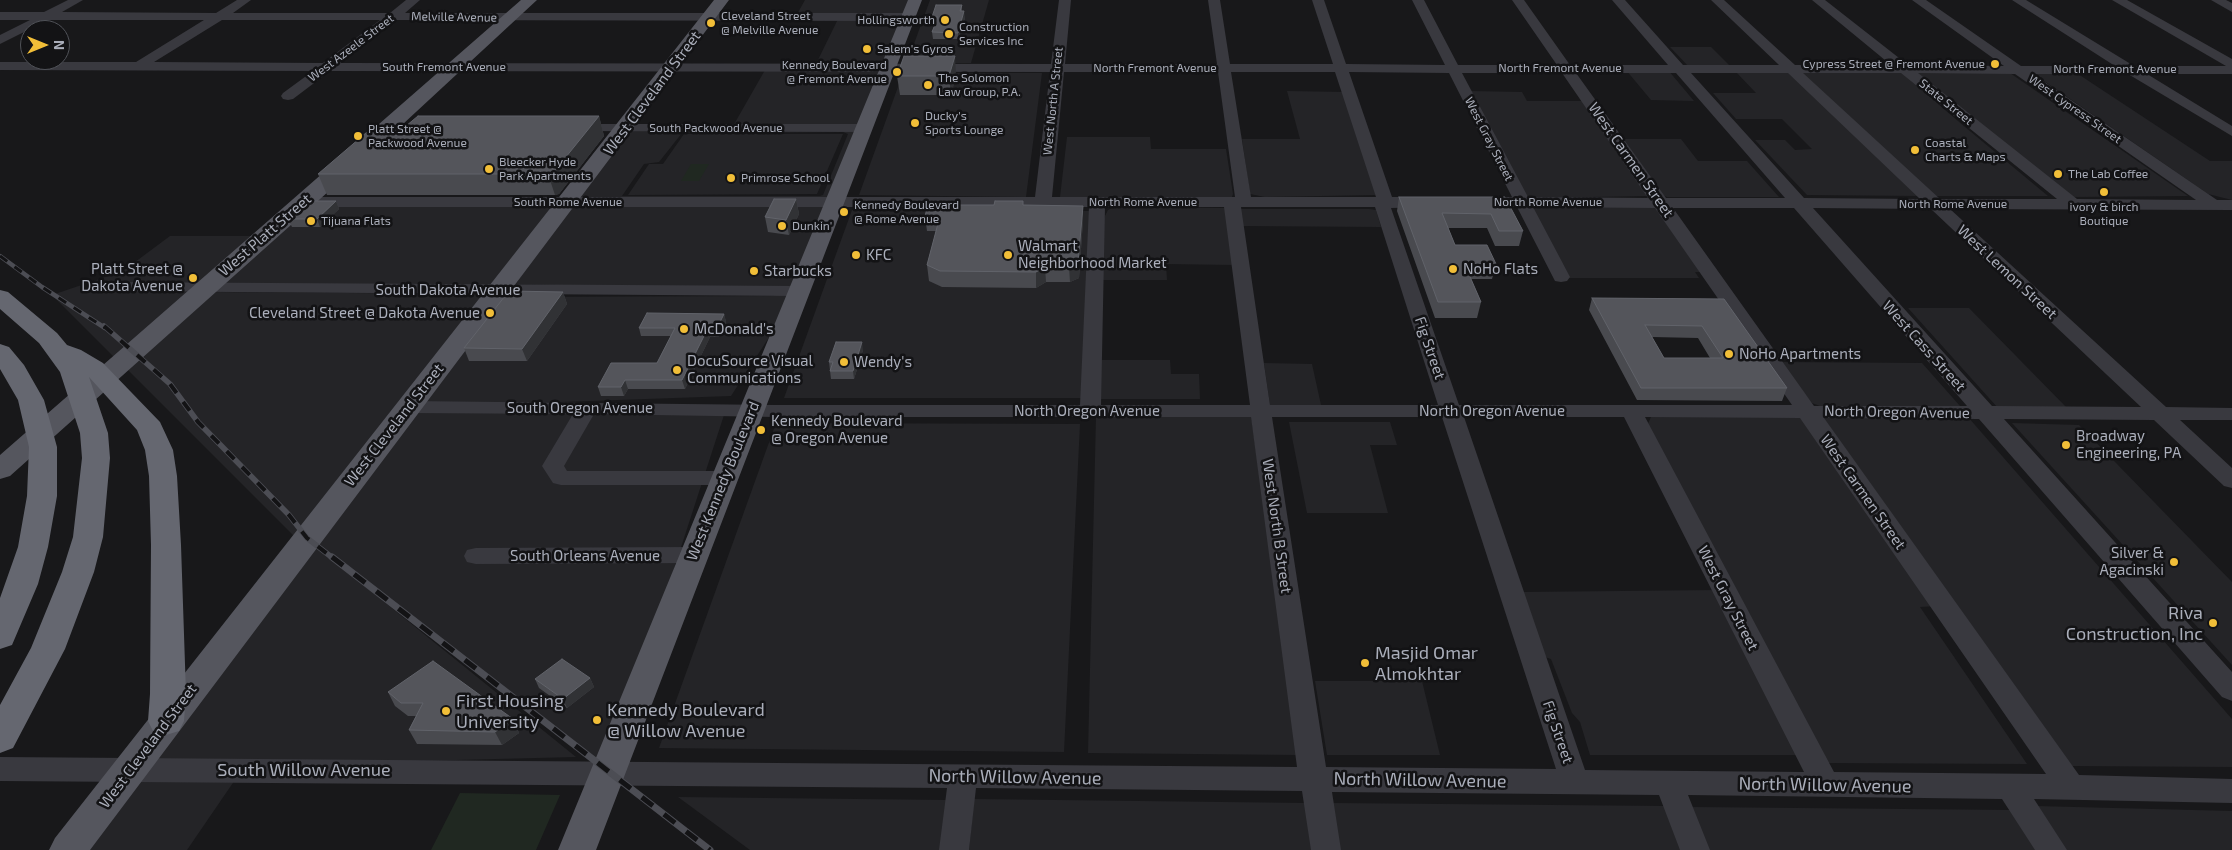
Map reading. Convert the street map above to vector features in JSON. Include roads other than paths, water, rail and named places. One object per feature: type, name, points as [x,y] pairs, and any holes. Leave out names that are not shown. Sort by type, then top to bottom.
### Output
[{"type":"highway","points":[[0,297],[35,326],[66,356],[94,368],[130,404],[150,428],[161,462],[166,545],[168,694],[166,721]]},
{"type":"highway","points":[[0,352],[15,371],[31,400],[43,447],[40,513],[33,547],[22,584],[0,636]]},
{"type":"highway","points":[[0,738],[48,648],[72,591],[84,553],[95,485],[94,433],[83,394],[66,356]]},
{"type":"main road","name":"West Platt Street","points":[[0,470],[302,202],[389,128],[530,0]]},
{"type":"main road","name":"West Cleveland Street","points":[[68,850],[566,202],[626,128],[722,0]]},
{"type":"main road","name":"West Kennedy Boulevard","points":[[577,850],[915,0]]},
{"type":"street","points":[[0,40],[77,0]]},
{"type":"street","points":[[138,66],[245,0]]},
{"type":"street","name":"West Azeele Street","points":[[288,96],[414,0]]},
{"type":"street","name":"West North A Street","points":[[1043,201],[1056,68],[1065,0]]},
{"type":"street","name":"West North B Street","points":[[1214,0],[1224,68],[1262,412],[1309,758],[1326,850]]},
{"type":"street","name":"Fig Street","points":[[1318,0],[1384,197],[1383,208],[1575,782]]},
{"type":"street","name":"West Gray Street","points":[[1418,0],[1561,277]]},
{"type":"street","name":"West Carmen Street","points":[[1518,0],[2071,787]]},
{"type":"street","name":"West Cass Street","points":[[1618,0],[2232,690]]},
{"type":"street","name":"West Lemon Street","points":[[1717,0],[2232,481]]},
{"type":"street","name":"State Street","points":[[1818,0],[2073,204]]},
{"type":"street","name":"West Cypress Street","points":[[1918,0],[2232,218]]},
{"type":"street","points":[[2018,0],[2232,132]]},
{"type":"street","points":[[2118,0],[2232,64]]},
{"type":"street","points":[[2217,0],[2232,8]]},
{"type":"street","name":"Melville Avenue","points":[[0,16],[908,17]]},
{"type":"street","name":"South Fremont Avenue","points":[[0,66],[888,68]]},
{"type":"street","name":"North Fremont Avenue","points":[[888,68],[2232,70]]},
{"type":"street","points":[[389,128],[412,128]]},
{"type":"street","name":"South Packwood Avenue","points":[[560,128],[864,128]]},
{"type":"street","name":"North Rome Avenue","points":[[834,201],[1442,202]]},
{"type":"street","name":"South Rome Avenue","points":[[302,202],[834,201]]},
{"type":"street","points":[[1090,411],[1096,202]]},
{"type":"street","name":"North Rome Avenue","points":[[1461,202],[2232,205]]},
{"type":"street","name":"South Dakota Avenue","points":[[97,287],[799,291]]},
{"type":"street","name":"South Oregon Avenue","points":[[408,407],[752,410]]},
{"type":"street","points":[[587,408],[553,466],[561,478],[725,478]]},
{"type":"street","name":"North Oregon Avenue","points":[[752,410],[1262,412],[1806,411],[2232,414]]},
{"type":"street","name":"West Gray Street","points":[[1631,411],[1826,786]]},
{"type":"street","name":"South Orleans Avenue","points":[[476,556],[694,555]]},
{"type":"street","name":"South Willow Avenue","points":[[0,769],[608,772]]},
{"type":"street","name":"North Willow Avenue","points":[[608,772],[1669,782],[2232,791]]},
{"type":"street","points":[[954,850],[963,776]]},
{"type":"street","points":[[1669,782],[1695,850]]},
{"type":"street","points":[[2010,786],[2052,850]]},
{"type":"railway","points":[[0,256],[42,287],[105,328]]},
{"type":"railway","points":[[104,326],[170,384],[198,422],[289,515],[307,538],[334,559]]},
{"type":"railway","points":[[332,557],[710,850]]},
{"type":"place","name":"Hollingsworth","points":[[945,20]]},
{"type":"place","name":"Cleveland Street @ Melville Avenue","points":[[711,23]]},
{"type":"place","name":"Construction Services Inc","points":[[949,34]]},
{"type":"place","name":"Salem's Gyros","points":[[867,49]]},
{"type":"place","name":"Cypress Street @ Fremont Avenue","points":[[1995,64]]},
{"type":"place","name":"Kennedy Boulevard @ Fremont Avenue","points":[[897,72]]},
{"type":"place","name":"The Solomon Law Group, P.A.","points":[[928,85]]},
{"type":"place","name":"Ducky's Sports Lounge","points":[[915,123]]},
{"type":"place","name":"Platt Street @ Packwood Avenue","points":[[358,136]]},
{"type":"place","name":"Coastal Charts & Maps","points":[[1915,150]]},
{"type":"place","name":"Bleecker Hyde Park Apartments","points":[[489,169]]},
{"type":"place","name":"The Lab Coffee","points":[[2058,174]]},
{"type":"place","name":"Primrose School","points":[[731,178]]},
{"type":"place","name":"ivory & birch Boutique","points":[[2104,192]]},
{"type":"place","name":"Kennedy Boulevard @ Rome Avenue","points":[[844,212]]},
{"type":"place","name":"Tijuana Flats","points":[[311,221]]},
{"type":"place","name":"Dunkin'","points":[[782,226]]},
{"type":"place","name":"KFC","points":[[856,255]]},
{"type":"place","name":"Walmart Neighborhood Market","points":[[1008,255]]},
{"type":"place","name":"NoHo Flats","points":[[1453,269]]},
{"type":"place","name":"Starbucks","points":[[754,271]]},
{"type":"place","name":"Platt Street @ Dakota Avenue","points":[[193,278]]},
{"type":"place","name":"Cleveland Street @ Dakota Avenue","points":[[490,313]]},
{"type":"place","name":"McDonald's","points":[[684,329]]},
{"type":"place","name":"NoHo Apartments","points":[[1729,354]]},
{"type":"place","name":"Wendy's","points":[[844,362]]},
{"type":"place","name":"DocuSource Visual Communications","points":[[677,370]]},
{"type":"place","name":"Kennedy Boulevard @ Oregon Avenue","points":[[761,430]]},
{"type":"place","name":"Broadway Engineering, PA","points":[[2066,445]]},
{"type":"place","name":"Silver & Agacinski","points":[[2174,562]]},
{"type":"place","name":"Riva Construction, Inc","points":[[2213,623]]},
{"type":"place","name":"Masjid Omar Almokhtar","points":[[1365,663]]},
{"type":"place","name":"First Housing University","points":[[446,711]]},
{"type":"place","name":"Kennedy Boulevard @ Willow Avenue","points":[[597,720]]}]
